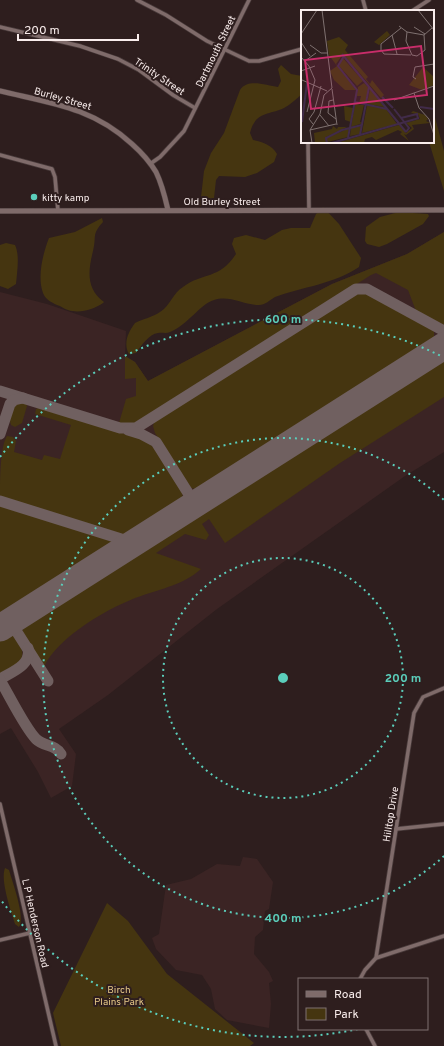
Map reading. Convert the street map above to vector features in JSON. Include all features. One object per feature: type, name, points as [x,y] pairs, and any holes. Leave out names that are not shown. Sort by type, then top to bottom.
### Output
[{"type":"main road","name":"Burley Street","points":[[0,91],[57,104],[94,117],[116,129],[139,150],[150,164],[162,185],[168,210]]},
{"type":"main road","name":"Old Burley Street","points":[[0,210],[444,210]]},
{"type":"street","points":[[137,0],[224,49],[254,62],[301,49]]},
{"type":"street","name":"Dartmouth Street","points":[[150,164],[160,157],[179,138],[249,0]]},
{"type":"street","points":[[363,0],[366,10]]},
{"type":"street","points":[[414,10],[429,0]]},
{"type":"street","name":"Trinity Street","points":[[0,27],[80,46],[118,59],[139,70],[173,96],[195,108]]},
{"type":"street","points":[[308,143],[309,210]]},
{"type":"street","points":[[0,155],[52,169],[55,177],[58,211]]},
{"type":"street","name":"Hilltop Drive","points":[[376,958],[414,713],[424,697],[444,688]]},
{"type":"street","name":"L P Henderson Road","points":[[0,804],[56,1046]]},
{"type":"street","points":[[396,829],[444,824]]},
{"type":"street","points":[[0,940],[30,933]]},
{"type":"street","points":[[361,978],[365,970],[376,958],[444,936]]},
{"type":"street","points":[[367,1030],[375,1046]]},
{"type":"shaded area","points":[[444,232],[444,452],[405,476],[217,609],[108,695],[59,729],[76,754],[72,786],[51,798],[38,772],[11,728],[0,734],[0,292],[47,304],[126,331],[125,356],[135,362],[148,381],[332,284],[407,254]]},
{"type":"shaded area","points":[[243,857],[257,859],[273,882],[269,909],[265,911],[263,930],[255,937],[254,954],[269,972],[273,981],[269,983],[271,1004],[269,1028],[227,1020],[215,1009],[211,989],[202,975],[176,970],[156,949],[152,938],[159,934],[166,885],[191,879],[217,864],[240,866]]},
{"type":"green space","points":[[281,65],[291,74],[301,76],[301,95],[284,108],[259,117],[252,126],[250,133],[253,140],[267,144],[273,148],[277,154],[274,162],[257,173],[245,177],[219,176],[216,180],[214,198],[205,205],[200,206],[204,171],[211,153],[224,133],[240,90],[243,86],[252,83],[278,87],[281,81],[278,69]]},
{"type":"green space","points":[[434,114],[444,151],[444,191],[429,143],[434,143]]},
{"type":"green space","points":[[323,207],[339,224],[361,258],[359,267],[349,273],[318,285],[275,297],[261,305],[253,305],[231,299],[214,300],[209,302],[176,329],[168,333],[158,333],[151,336],[136,353],[129,354],[126,342],[130,330],[135,323],[160,312],[180,290],[190,282],[217,272],[230,262],[236,254],[232,244],[234,238],[246,235],[265,240],[282,230],[291,228],[310,228],[316,214]]},
{"type":"green space","points":[[399,212],[428,214],[429,216],[423,224],[387,244],[379,247],[367,244],[365,241],[366,227],[380,217]]},
{"type":"green space","points":[[102,218],[103,222],[99,226],[96,233],[90,266],[90,279],[94,291],[104,302],[91,309],[82,311],[67,310],[51,302],[43,293],[41,287],[43,258],[49,238],[75,232]]},
{"type":"green space","points":[[444,232],[444,325],[416,311],[408,290],[376,273],[134,425],[119,423],[126,399],[136,396],[136,378],[125,379],[125,356],[135,362],[148,381],[332,284],[407,254]]},
{"type":"green space","points":[[6,243],[15,245],[18,259],[16,284],[8,289],[0,286],[0,245]]},
{"type":"green space","points":[[357,292],[363,292],[431,327],[434,332],[434,340],[200,490],[191,488],[155,433],[153,426],[155,420]]},
{"type":"green space","points":[[444,357],[444,397],[340,463],[225,543],[209,519],[202,524],[209,535],[206,540],[185,534],[156,553],[201,569],[187,579],[115,607],[86,624],[60,645],[44,667],[22,633],[26,622]]},
{"type":"green space","points":[[20,402],[26,403],[27,406],[22,423],[15,427],[11,425],[10,415],[12,408]]},
{"type":"green space","points":[[40,407],[147,441],[155,449],[182,492],[183,498],[180,502],[126,536],[0,497],[2,456],[7,436],[13,437],[16,441],[14,452],[42,460],[44,455],[60,459],[71,425],[35,414],[36,409]]},
{"type":"green space","points":[[0,504],[111,538],[113,543],[0,616]]},
{"type":"green space","points":[[5,635],[14,635],[22,650],[22,655],[18,663],[0,675],[0,638]]},
{"type":"green space","points":[[5,868],[9,870],[18,899],[21,916],[19,927],[15,924],[7,896],[4,880]]},
{"type":"green space","name":"Birch Plains Park","points":[[107,903],[128,921],[167,974],[254,1043],[250,1046],[61,1046],[53,1013]]},
{"type":"taxiway","points":[[0,391],[120,428],[136,428],[356,289],[367,289],[444,331]]},
{"type":"taxiway","points":[[0,434],[10,404],[14,400],[23,398]]},
{"type":"taxiway","points":[[128,430],[141,434],[156,442],[195,504]]},
{"type":"taxiway","points":[[0,501],[134,543]]},
{"type":"taxiway","points":[[17,617],[14,624],[15,629],[48,681]]},
{"type":"taxiway","points":[[0,679],[15,671],[24,663],[27,659],[28,648]]},
{"type":"taxiway","points":[[0,680],[22,719],[36,739],[39,742],[53,747],[61,754]]},
{"type":"runway","points":[[0,628],[444,346]]},
{"type":"place","name":"kitty kamp","points":[[34,197]]}]
